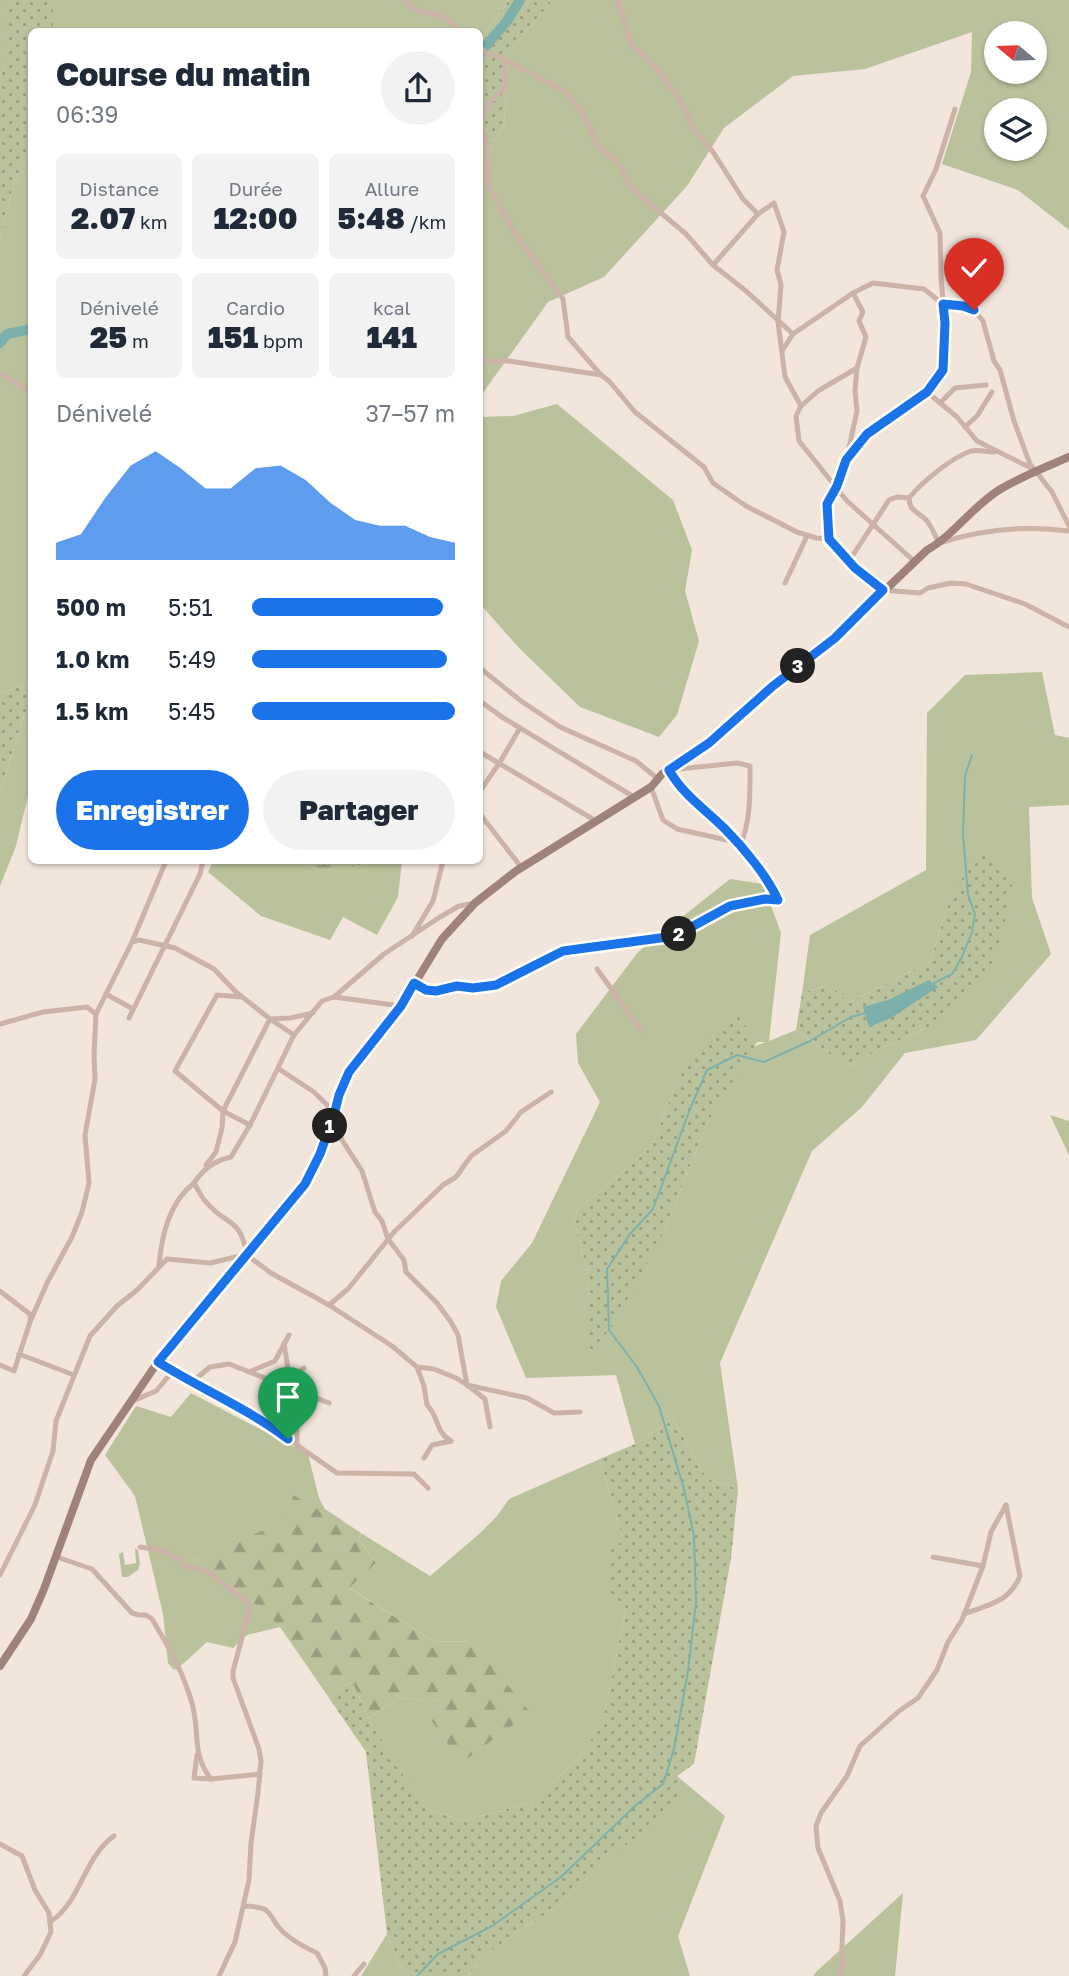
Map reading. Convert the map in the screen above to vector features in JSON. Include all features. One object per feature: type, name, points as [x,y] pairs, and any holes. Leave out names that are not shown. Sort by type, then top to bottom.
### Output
[{"type":"street","points":[[404,0],[418,11],[445,18],[458,28]]},
{"type":"street","points":[[617,0],[632,45],[681,101],[694,129],[713,152],[743,199],[758,214]]},
{"type":"street","points":[[483,50],[566,92],[585,116],[597,145],[620,165],[629,186],[686,234],[713,265],[746,290],[793,334]]},
{"type":"street","points":[[483,117],[490,102],[505,88],[505,60]]},
{"type":"street","points":[[846,460],[867,434],[927,392],[943,370],[945,323],[940,233],[923,195],[937,166],[955,109]]},
{"type":"street","points":[[483,132],[486,139],[489,187],[516,235],[563,299],[568,337],[635,412],[704,467],[713,483],[746,506],[807,536],[829,539]]},
{"type":"street","points":[[713,265],[758,214],[774,203],[784,233],[777,270],[781,285],[778,321],[785,377],[801,406]]},
{"type":"street","points":[[782,351],[793,334],[866,284],[887,283],[924,289],[943,304],[974,310],[983,321],[1030,464],[1059,504],[1069,529],[1028,527],[961,536],[939,543]]},
{"type":"street","points":[[853,293],[863,312],[859,321],[866,337],[857,368],[857,411],[846,460],[827,504],[829,539],[849,561],[883,590],[920,593],[940,585],[966,584],[1025,604],[1069,626]]},
{"type":"street","points":[[483,361],[509,361],[601,375]]},
{"type":"street","points":[[857,368],[818,391],[801,406],[796,416],[799,441],[847,501],[914,561]]},
{"type":"street","points":[[0,373],[28,390]]},
{"type":"street","points":[[940,403],[955,388],[986,385]]},
{"type":"street","points":[[927,392],[965,427],[977,442],[1037,472]]},
{"type":"street","points":[[965,427],[977,416],[992,392]]},
{"type":"street","points":[[939,543],[926,520],[909,505],[909,498],[918,486],[961,456],[974,450],[994,452]]},
{"type":"street","points":[[0,1666],[31,1619],[57,1557],[91,1460],[158,1362],[305,1184],[349,1072],[401,1006],[442,939],[475,903],[521,867],[651,787],[669,770],[709,743],[764,693],[835,638],[914,561],[939,543],[965,517],[999,490],[1069,457]]},
{"type":"street","points":[[849,561],[889,500],[897,497],[909,498]]},
{"type":"street","points":[[785,583],[807,536]]},
{"type":"street","points":[[483,670],[521,701],[561,727],[636,761],[658,779]]},
{"type":"street","points":[[483,703],[634,797]]},
{"type":"street","points":[[483,788],[520,728]]},
{"type":"street","points":[[483,754],[596,821]]},
{"type":"street","points":[[669,770],[737,763],[750,766],[750,800],[744,837],[738,844]]},
{"type":"street","points":[[414,983],[426,990],[436,991],[457,986],[473,988],[496,985],[563,951],[675,936],[730,906],[765,899],[778,900],[766,878],[738,844],[676,783],[669,770]]},
{"type":"street","points":[[651,787],[663,820],[677,828],[738,844]]},
{"type":"street","points":[[483,818],[521,867]]},
{"type":"street","points":[[0,1366],[14,1371],[30,1322],[72,1237],[88,1192],[85,1135],[95,1079],[96,1014],[132,942],[165,864]]},
{"type":"street","points":[[129,1018],[200,874],[202,864]]},
{"type":"street","points":[[412,936],[433,901],[442,864]]},
{"type":"street","points":[[202,1171],[218,1160],[231,1157],[279,1069],[294,1035],[322,1001],[334,997],[384,954],[458,906],[475,903]]},
{"type":"street","points":[[132,942],[139,940],[175,948],[214,970],[242,997],[294,1035]]},
{"type":"street","points":[[597,969],[641,1030]]},
{"type":"street","points":[[106,994],[133,1009]]},
{"type":"street","points":[[242,997],[217,995],[175,1071],[223,1111],[250,1125]]},
{"type":"street","points":[[334,997],[401,1006]]},
{"type":"street","points":[[0,1024],[65,1008],[88,1007],[96,1014]]},
{"type":"street","points":[[270,1019],[313,1013]]},
{"type":"street","points":[[159,1265],[161,1244],[176,1202],[194,1183],[216,1152],[223,1111],[270,1019]]},
{"type":"street","points":[[279,1069],[314,1092],[333,1111],[342,1140],[362,1171],[375,1212],[382,1221],[388,1239],[404,1260],[406,1272],[437,1303],[451,1322],[457,1335],[467,1385]]},
{"type":"street","points":[[329,1305],[348,1289],[388,1239],[443,1185],[456,1177],[471,1156],[506,1131],[521,1112],[551,1092]]},
{"type":"street","points":[[194,1183],[206,1202],[244,1235],[247,1255],[271,1273],[329,1305],[391,1346],[417,1367],[427,1405],[435,1412],[438,1430],[450,1441],[432,1445],[424,1458]]},
{"type":"street","points":[[0,1575],[35,1505],[53,1451],[57,1422],[90,1336],[159,1265],[170,1258],[209,1263],[247,1255]]},
{"type":"street","points":[[0,1291],[30,1315],[30,1322]]},
{"type":"street","points":[[249,1371],[275,1361],[289,1335]]},
{"type":"street","points":[[284,1343],[291,1388],[289,1417],[297,1430],[298,1446]]},
{"type":"street","points":[[19,1354],[74,1375]]},
{"type":"street","points":[[158,1362],[191,1383],[218,1394],[250,1413],[337,1473],[414,1474],[428,1488]]},
{"type":"street","points":[[191,1383],[210,1367],[229,1364],[328,1403]]},
{"type":"street","points":[[417,1367],[434,1369],[456,1378],[485,1399],[490,1427]]},
{"type":"street","points":[[268,1379],[295,1375],[304,1368]]},
{"type":"street","points":[[130,1402],[156,1391],[173,1371]]},
{"type":"street","points":[[467,1385],[527,1398],[554,1413],[580,1412]]},
{"type":"street","points":[[841,1976],[843,1921],[840,1901],[818,1848],[816,1826],[821,1813],[847,1776],[860,1746],[898,1711],[918,1698],[937,1670],[983,1566],[991,1532],[1006,1505],[1020,1576],[1016,1587],[1008,1597],[964,1614]]},
{"type":"street","points":[[140,1547],[161,1550],[180,1560],[181,1565],[207,1571],[251,1605],[233,1678],[259,1749],[260,1774],[244,1906],[235,1942],[219,1976]]},
{"type":"street","points":[[57,1557],[92,1569],[132,1613],[146,1615],[152,1619],[191,1699],[197,1752],[194,1778],[260,1774]]},
{"type":"street","points":[[933,1557],[983,1566]]},
{"type":"street","points":[[197,1752],[202,1766],[212,1779]]},
{"type":"street","points":[[50,1922],[68,1907],[96,1853],[114,1836]]},
{"type":"street","points":[[0,1844],[22,1856],[35,1890],[49,1913],[51,1933],[40,1955],[24,1976]]},
{"type":"street","points":[[244,1906],[265,1908],[270,1912],[284,1933],[302,1947],[317,1953],[326,1976]]},
{"type":"street","points":[[354,1976],[364,1964]]},
{"type":"green space","points":[[0,0],[5,0],[5,66],[0,76]]},
{"type":"green space","points":[[5,0],[53,0],[53,28],[28,28],[28,155],[14,182],[0,239],[0,76],[5,66]]},
{"type":"green space","points":[[53,0],[509,0],[483,36],[483,28],[53,28]]},
{"type":"green space","points":[[509,0],[553,0],[509,52],[504,125],[483,159],[483,36]]},
{"type":"green space","points":[[553,0],[1069,0],[1069,230],[1018,190],[942,164],[971,72],[972,32],[865,69],[793,76],[724,128],[687,186],[604,277],[548,302],[483,393],[483,159],[504,125],[509,52]]},
{"type":"green space","points":[[28,155],[28,682],[0,694],[0,239],[14,182]]},
{"type":"green space","points":[[557,404],[673,500],[692,550],[685,591],[699,641],[677,715],[659,737],[580,707],[519,648],[483,607],[483,417],[513,416]]},
{"type":"green space","points":[[1042,672],[1055,735],[1069,738],[1069,805],[1029,807],[1032,898],[1051,954],[976,1040],[905,1053],[862,1107],[812,1151],[720,1363],[738,1489],[707,1479],[673,1419],[635,1444],[616,1375],[526,1378],[496,1307],[501,1281],[532,1243],[600,1102],[578,1063],[576,1034],[638,952],[730,879],[763,884],[781,933],[769,1041],[796,1030],[848,1067],[927,1028],[951,896],[930,962],[848,1003],[830,984],[802,993],[810,935],[926,870],[927,713],[965,675]],"holes":[[[737,1017],[757,1042],[766,1042],[753,1047],[707,1123],[666,1227],[591,1351],[588,1276],[573,1214],[652,1146],[677,1081]]]},
{"type":"green space","points":[[28,682],[28,710],[25,712],[0,794],[0,694]]},
{"type":"green space","points":[[28,710],[28,796],[16,846],[0,886],[0,794],[25,712]]},
{"type":"green space","points":[[982,848],[1012,885],[1001,944],[987,973],[927,1028],[848,1067],[796,1030],[802,993],[830,984],[848,1003],[930,962],[951,896]]},
{"type":"green space","points":[[212,864],[305,864],[320,871],[366,864],[402,864],[398,897],[377,935],[343,917],[330,940],[261,916],[208,872]]},
{"type":"green space","points":[[305,864],[366,864],[320,871]]},
{"type":"green space","points":[[738,1016],[757,1042],[707,1123],[666,1227],[615,1323],[590,1352],[588,1276],[573,1214],[652,1146],[677,1081],[706,1039]]},
{"type":"green space","points":[[1050,1115],[1069,1121],[1069,1155]]},
{"type":"green space","points":[[191,1393],[308,1454],[319,1498],[325,1509],[283,1522],[195,1560],[256,1605],[280,1627],[247,1635],[233,1648],[207,1642],[174,1670],[168,1663],[163,1614],[135,1496],[105,1455],[136,1406],[171,1417]]},
{"type":"green space","points":[[673,1419],[707,1479],[738,1489],[731,1558],[694,1764],[677,1776],[678,1803],[593,1872],[559,1906],[487,1954],[467,1976],[420,1976],[401,1967],[387,1934],[366,1752],[327,1695],[352,1682],[399,1770],[430,1810],[463,1821],[530,1803],[579,1758],[603,1721],[626,1608],[608,1596],[609,1551],[623,1541],[600,1459],[635,1444]]},
{"type":"green space","points":[[600,1459],[623,1541],[626,1608],[603,1722],[579,1758],[530,1803],[463,1821],[430,1810],[399,1771],[369,1718],[400,1698],[445,1701],[461,1763],[473,1642],[433,1641],[348,1587],[376,1563],[359,1539],[361,1533],[430,1576],[479,1534],[509,1499]]},
{"type":"green space","points":[[293,1495],[319,1510],[325,1509],[361,1533],[359,1539],[376,1563],[349,1588],[433,1641],[472,1642],[530,1712],[461,1763],[432,1721],[444,1701],[400,1698],[369,1718],[352,1682],[327,1695],[280,1627],[256,1605],[195,1560],[282,1522]]},
{"type":"green space","points":[[135,1548],[138,1550],[140,1563],[138,1570],[128,1577],[122,1577],[119,1554],[123,1552],[125,1565],[136,1563]]},
{"type":"green space","points":[[677,1776],[725,1816],[678,1936],[690,1976],[467,1976],[487,1954],[559,1906],[593,1872],[677,1803]]},
{"type":"green space","points":[[903,1893],[895,1976],[813,1976],[817,1971]]},
{"type":"green space","points":[[387,1934],[401,1967],[420,1976],[361,1976]]},
{"type":"water","points":[[929,980],[938,987],[891,1018],[869,1027],[863,1007],[888,1000]]},
{"type":"waterway","points":[[483,49],[507,21],[520,0]]},
{"type":"waterway","points":[[0,343],[7,334],[28,330]]},
{"type":"waterway","points":[[934,983],[952,974],[972,932],[975,914],[968,895],[963,834],[965,776],[972,755]]},
{"type":"waterway","points":[[417,1976],[438,1954],[492,1926],[561,1877],[636,1805],[663,1784],[674,1749],[688,1671],[696,1602],[694,1536],[684,1489],[659,1406],[637,1367],[609,1330],[607,1269],[630,1234],[653,1209],[707,1070],[737,1055],[764,1062],[810,1041],[851,1017],[865,1013]]},
{"type":"route","points":[[288,1439],[218,1394],[191,1383],[158,1362],[305,1184],[320,1154],[349,1072],[401,1006],[414,983],[426,990],[436,991],[457,986],[473,988],[496,985],[563,951],[659,940],[675,936],[730,906],[765,899],[778,900],[766,878],[740,846],[676,783],[669,770],[709,743],[773,686],[835,638],[883,590],[855,568],[829,539],[827,504],[846,460],[867,434],[927,392],[943,370],[943,304],[974,310]]}]
